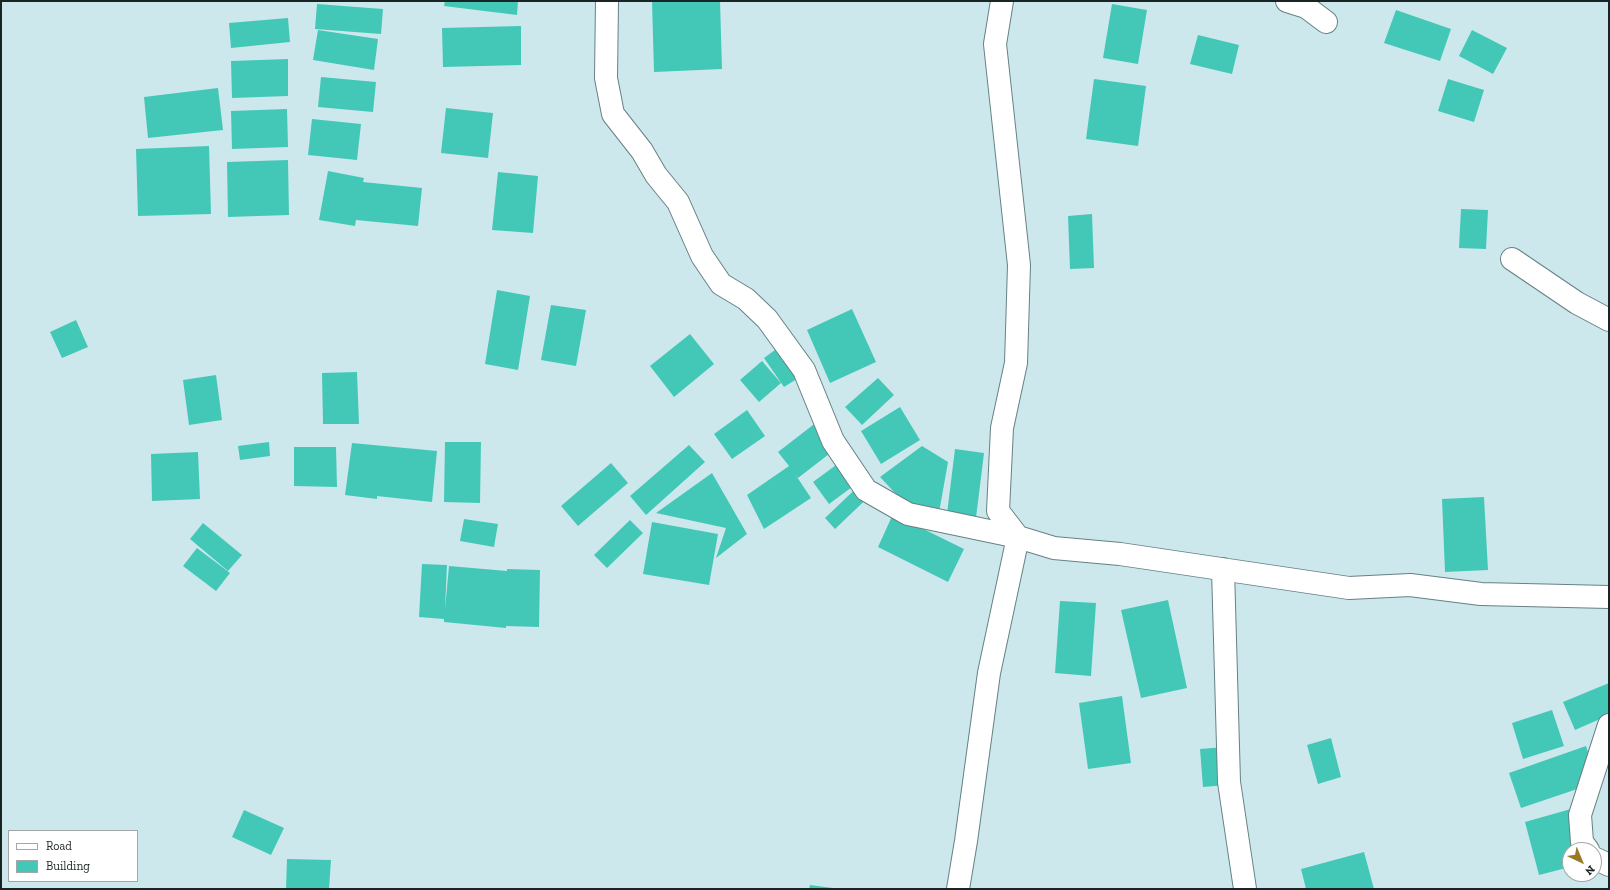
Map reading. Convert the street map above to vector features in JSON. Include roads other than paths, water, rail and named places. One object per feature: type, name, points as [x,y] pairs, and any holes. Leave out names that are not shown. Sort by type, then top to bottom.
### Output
[{"type":"street","points":[[606,1],[606,78],[613,114],[642,151],[656,175],[678,202],[702,256],[721,284],[746,299],[767,319],[804,370],[833,441],[866,490],[908,514],[1018,537],[1054,548],[1120,554],[1349,588],[1410,585],[1481,594],[1609,597]]},
{"type":"street","points":[[958,889],[989,673],[1018,537],[998,511],[1002,428],[1016,363],[1019,265],[995,44],[1002,1]]},
{"type":"street","points":[[1287,1],[1306,7],[1326,22]]},
{"type":"street","points":[[1512,259],[1577,303],[1609,320]]},
{"type":"street","points":[[1223,569],[1229,782],[1245,889]]},
{"type":"street","points":[[1582,842],[1580,815],[1609,725]]}]
